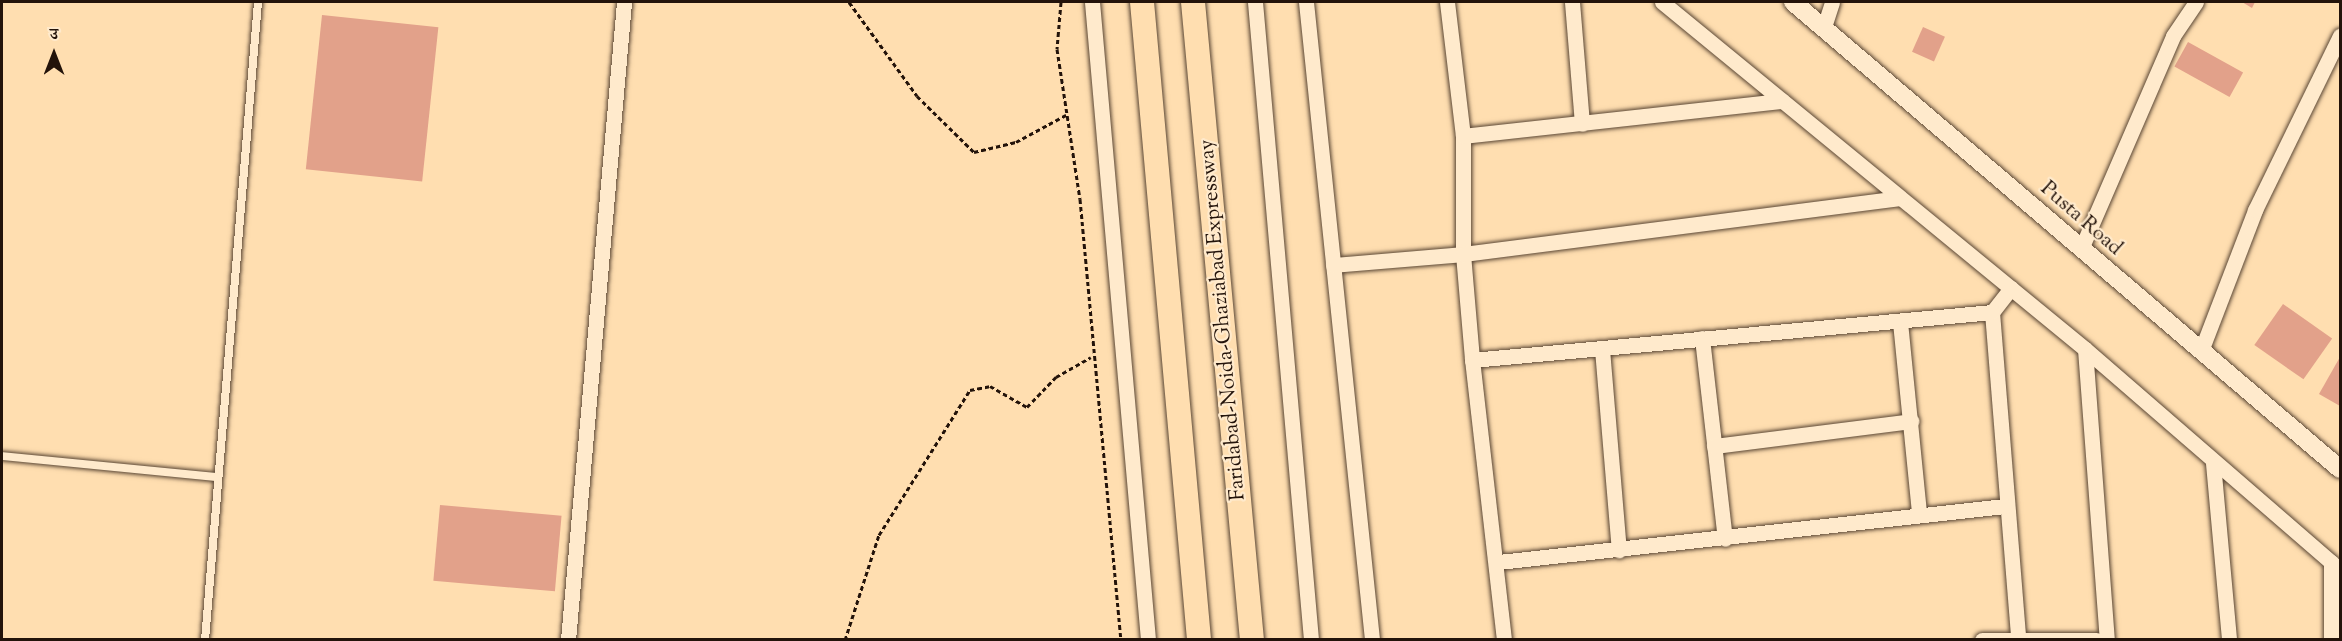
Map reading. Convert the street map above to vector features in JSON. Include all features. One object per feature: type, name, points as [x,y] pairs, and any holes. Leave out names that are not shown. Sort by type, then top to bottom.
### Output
[{"type":"main road","points":[[1142,2],[1199,639]]},
{"type":"main road","name":"Faridabad-Noida-Ghaziabad Expressway","points":[[1193,2],[1252,639]]},
{"type":"street","points":[[568,639],[624,2]]},
{"type":"street","points":[[1092,2],[1148,639]]},
{"type":"street","points":[[1255,2],[1311,639]]},
{"type":"street","points":[[1306,2],[1372,639]]},
{"type":"street","points":[[1447,2],[1463,136],[1463,254],[1472,360],[1499,562],[1504,639]]},
{"type":"street","points":[[1572,2],[1582,124]]},
{"type":"street","points":[[1662,2],[1898,198],[2085,349],[2213,463],[2336,566],[2331,639]]},
{"type":"street","name":"Pusta Road","points":[[1793,2],[2340,469]]},
{"type":"street","points":[[1824,27],[1832,2]]},
{"type":"street","points":[[2081,249],[2174,36],[2196,2]]},
{"type":"street","points":[[2201,351],[2255,210],[2340,36]]},
{"type":"street","points":[[1463,136],[1782,100]]},
{"type":"street","points":[[1333,265],[1463,254],[1898,198]]},
{"type":"street","points":[[2011,288],[1992,312],[2005,506],[2018,636]]},
{"type":"street","points":[[1472,360],[1992,312]]},
{"type":"street","points":[[1900,322],[1919,513]]},
{"type":"street","points":[[1702,338],[1725,539]]},
{"type":"street","points":[[1602,349],[1619,550]]},
{"type":"street","points":[[2085,349],[2107,639]]},
{"type":"street","points":[[1714,446],[1911,421]]},
{"type":"street","points":[[2213,463],[2229,639]]},
{"type":"street","points":[[1499,562],[1725,539],[1919,513],[2005,506]]},
{"type":"street","points":[[1982,639],[2018,636],[2096,639]]},
{"type":"lane","points":[[205,639],[258,2]]},
{"type":"lane","points":[[2,456],[217,477]]},
{"type":"path","points":[[849,2],[917,96],[974,152],[984,154],[1016,142],[1066,115]]},
{"type":"path","points":[[1061,2],[1057,49],[1080,200],[1091,357],[1121,639]]},
{"type":"path","points":[[845,639],[879,535],[970,390],[990,386],[1027,407],[1056,377],[1091,357]]},
{"type":"building","points":[[2242,2],[2255,2],[2252,8]]},
{"type":"building","points":[[322,15],[438,27],[422,181],[306,169]]},
{"type":"building","points":[[1923,27],[1945,37],[1934,61],[1912,52]]},
{"type":"building","points":[[2188,42],[2243,73],[2230,97],[2174,66]]},
{"type":"building","points":[[2283,304],[2332,338],[2303,379],[2254,345]]},
{"type":"building","points":[[2340,357],[2340,406],[2319,394]]},
{"type":"building","points":[[440,505],[562,516],[555,591],[433,581]]}]
